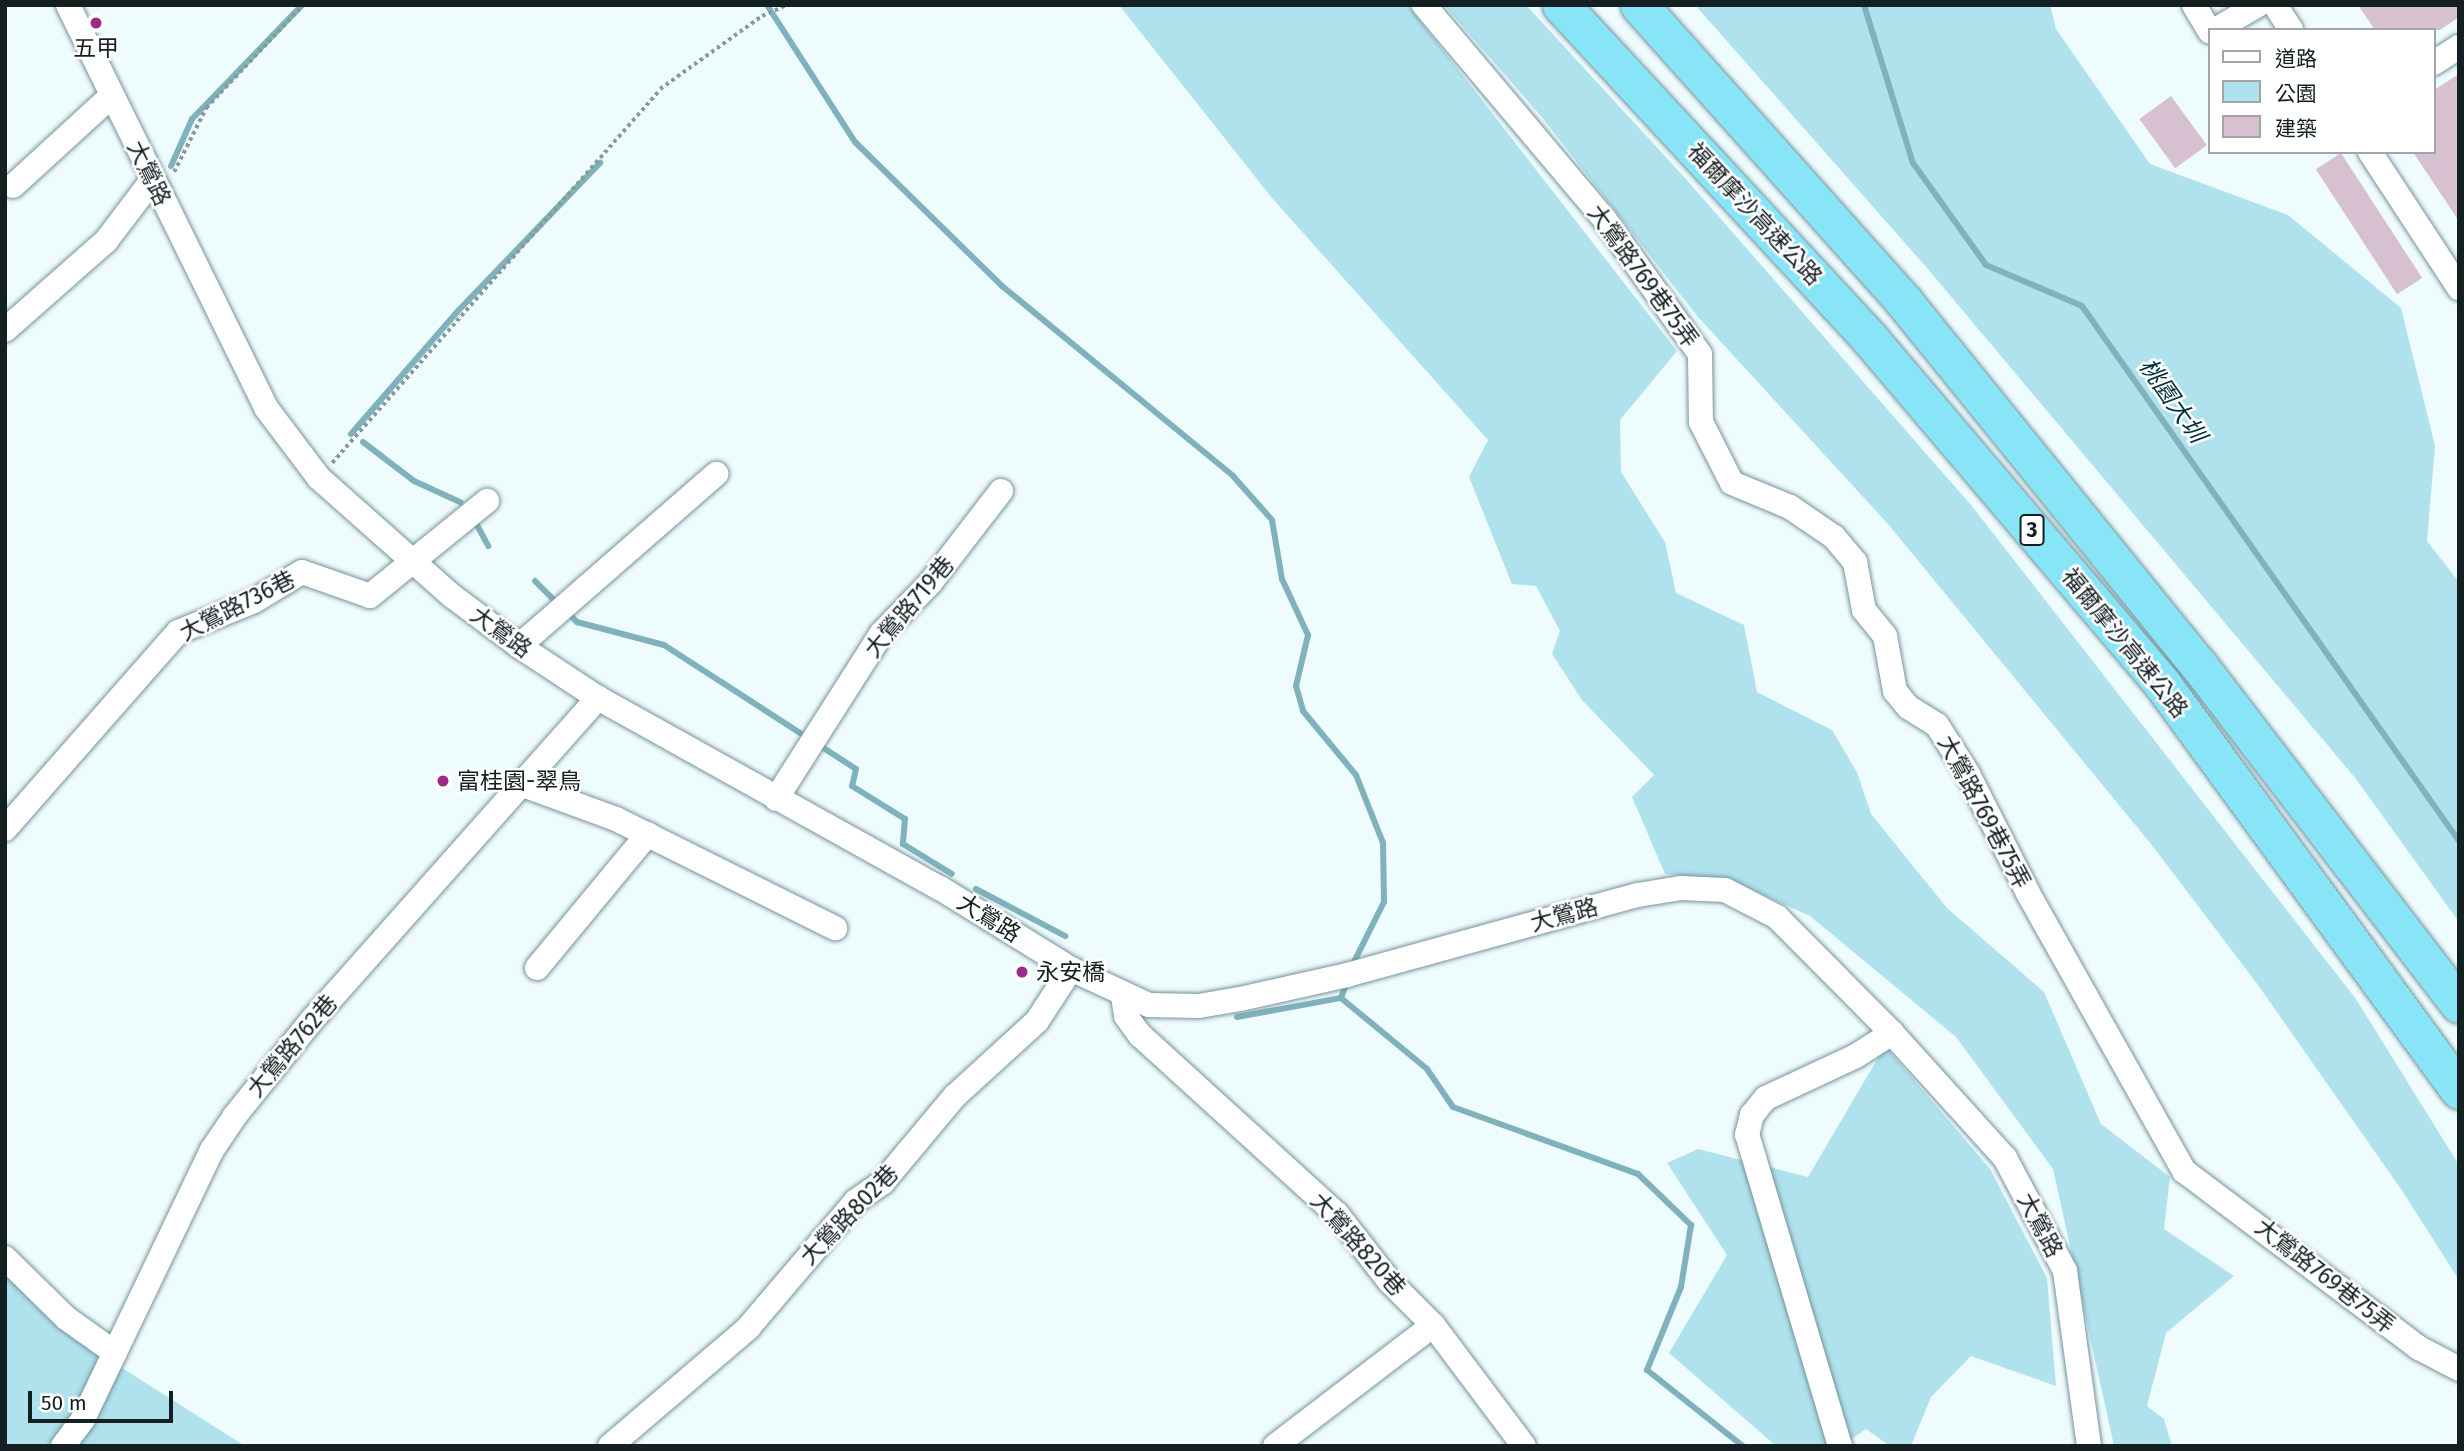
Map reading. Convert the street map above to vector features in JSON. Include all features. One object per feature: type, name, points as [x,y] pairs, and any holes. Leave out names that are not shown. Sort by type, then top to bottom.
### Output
[{"type":"highway","name":"福爾摩沙高速公路","points":[[1561,5],[1870,339],[2163,685],[2459,1090]]},
{"type":"highway","name":"福爾摩沙高速公路","points":[[1639,5],[1905,303],[2197,663],[2459,1004]]},
{"type":"street","name":"大鶯路","points":[[68,5],[110,96],[267,409],[319,478],[411,559],[519,646],[598,698],[940,888],[1071,969],[1123,996],[1149,1005],[1199,1006],[1347,975],[1638,895],[1681,888],[1725,890],[1777,916],[1892,1033],[2005,1158],[2064,1271],[2089,1446]]},
{"type":"street","name":"大鶯路769巷75弄","points":[[1424,5],[1605,219],[1700,354],[1701,422],[1732,483],[1790,507],[1834,537],[1854,562],[1864,610],[1885,636],[1895,691],[1908,707],[1937,725],[1968,774],[2028,893],[2184,1171],[2419,1348],[2459,1369]]},
{"type":"street","points":[[2194,5],[2210,28]]},
{"type":"street","points":[[2217,28],[2258,5]]},
{"type":"street","points":[[2275,5],[2290,28]]},
{"type":"street","points":[[2436,61],[2459,47]]},
{"type":"street","points":[[13,186],[110,96]]},
{"type":"street","points":[[2372,154],[2459,288]]},
{"type":"street","points":[[5,330],[106,241],[156,186]]},
{"type":"street","points":[[519,646],[716,474]]},
{"type":"street","name":"大鶯路719巷","points":[[776,799],[881,634],[931,582],[1002,491]]},
{"type":"street","points":[[411,559],[487,501]]},
{"type":"street","name":"大鶯路736巷","points":[[5,829],[178,632],[254,601],[302,572],[370,596],[411,559]]},
{"type":"street","name":"大鶯路762巷","points":[[63,1446],[83,1419],[212,1150],[234,1117],[312,1020],[598,698]]},
{"type":"street","points":[[523,785],[648,834],[835,928]]},
{"type":"street","points":[[537,968],[648,834]]},
{"type":"street","name":"大鶯路802巷","points":[[610,1446],[748,1328],[856,1201],[883,1182],[955,1096],[1037,1021],[1071,969]]},
{"type":"street","name":"大鶯路820巷","points":[[1123,996],[1126,1016],[1140,1035],[1336,1214],[1390,1282],[1433,1325],[1524,1446]]},
{"type":"street","points":[[1840,1446],[1747,1135],[1752,1115],[1766,1098],[1856,1056],[1892,1033]]},
{"type":"street","points":[[5,1258],[66,1318],[114,1353]]},
{"type":"street","points":[[1275,1446],[1335,1396],[1433,1325]]},
{"type":"path","points":[[156,186],[206,108],[303,5]]},
{"type":"path","points":[[319,478],[660,89],[765,15],[787,5]]},
{"type":"green space","points":[[1119,5],[1408,5],[1677,351],[1620,420],[1621,472],[1665,542],[1676,593],[1744,625],[1757,692],[1832,730],[1857,772],[1871,814],[1947,908],[2044,992],[2101,1124],[2170,1177],[2164,1229],[2234,1276],[2166,1333],[2147,1406],[2164,1419],[2172,1446],[2114,1446],[2053,1169],[1956,1037],[1810,916],[1731,880],[1665,874],[1632,797],[1654,775],[1582,700],[1552,654],[1560,631],[1536,586],[1512,584],[1469,477],[1488,440],[1272,198]]},
{"type":"green space","points":[[1444,5],[1526,5],[1685,178],[1971,505],[2356,999],[2459,1165],[2459,1280],[2403,1192],[2258,985],[2151,844],[1888,524],[1698,317],[1541,116]]},
{"type":"green space","points":[[1695,5],[2050,5],[2056,29],[2150,164],[2288,215],[2401,308],[2435,446],[2427,541],[2459,582],[2459,922],[2356,779],[1927,268]]},
{"type":"green space","points":[[1885,1046],[1990,1169],[2047,1278],[2056,1386],[1971,1356],[1931,1397],[1911,1446],[1890,1446],[1866,1429],[1841,1446],[1776,1446],[1669,1353],[1727,1255],[1667,1163],[1698,1149],[1808,1177]]},
{"type":"green space","points":[[5,1264],[119,1366],[245,1446],[5,1446]]},
{"type":"building","points":[[2358,5],[2459,5],[2459,17],[2440,30],[2374,28]]},
{"type":"building","points":[[2459,74],[2459,221],[2414,154],[2436,154],[2436,89]]},
{"type":"building","points":[[2171,96],[2207,145],[2175,168],[2139,119]]},
{"type":"building","points":[[2339,154],[2422,278],[2397,294],[2316,169]]},
{"type":"waterway","points":[[171,166],[192,119],[302,5]]},
{"type":"waterway","points":[[767,5],[855,142],[1002,286],[1233,476],[1272,520],[1282,579],[1308,635],[1296,686],[1303,711],[1356,775],[1383,843],[1384,902],[1351,968]]},
{"type":"waterway","name":"桃園大圳","points":[[1864,5],[1913,163],[1986,265],[2082,306],[2459,841]]},
{"type":"waterway","points":[[351,434],[457,312],[600,163]]},
{"type":"waterway","points":[[363,442],[414,481],[460,502]]},
{"type":"waterway","points":[[477,525],[488,546]]},
{"type":"waterway","points":[[535,581],[558,604]]},
{"type":"waterway","points":[[566,611],[577,622],[664,645],[800,733]]},
{"type":"waterway","points":[[822,747],[856,769],[852,786],[905,819],[903,844],[952,874]]},
{"type":"waterway","points":[[976,889],[1065,936]]},
{"type":"waterway","points":[[1347,982],[1341,998],[1427,1069],[1453,1107],[1638,1174],[1691,1225],[1681,1287],[1647,1370],[1743,1446]]},
{"type":"waterway","points":[[1237,1017],[1341,998]]},
{"type":"place","name":"五甲","points":[[96,23]]},
{"type":"place","name":"富桂園-翠鳥","points":[[443,781]]},
{"type":"place","name":"永安橋","points":[[1022,972]]}]
